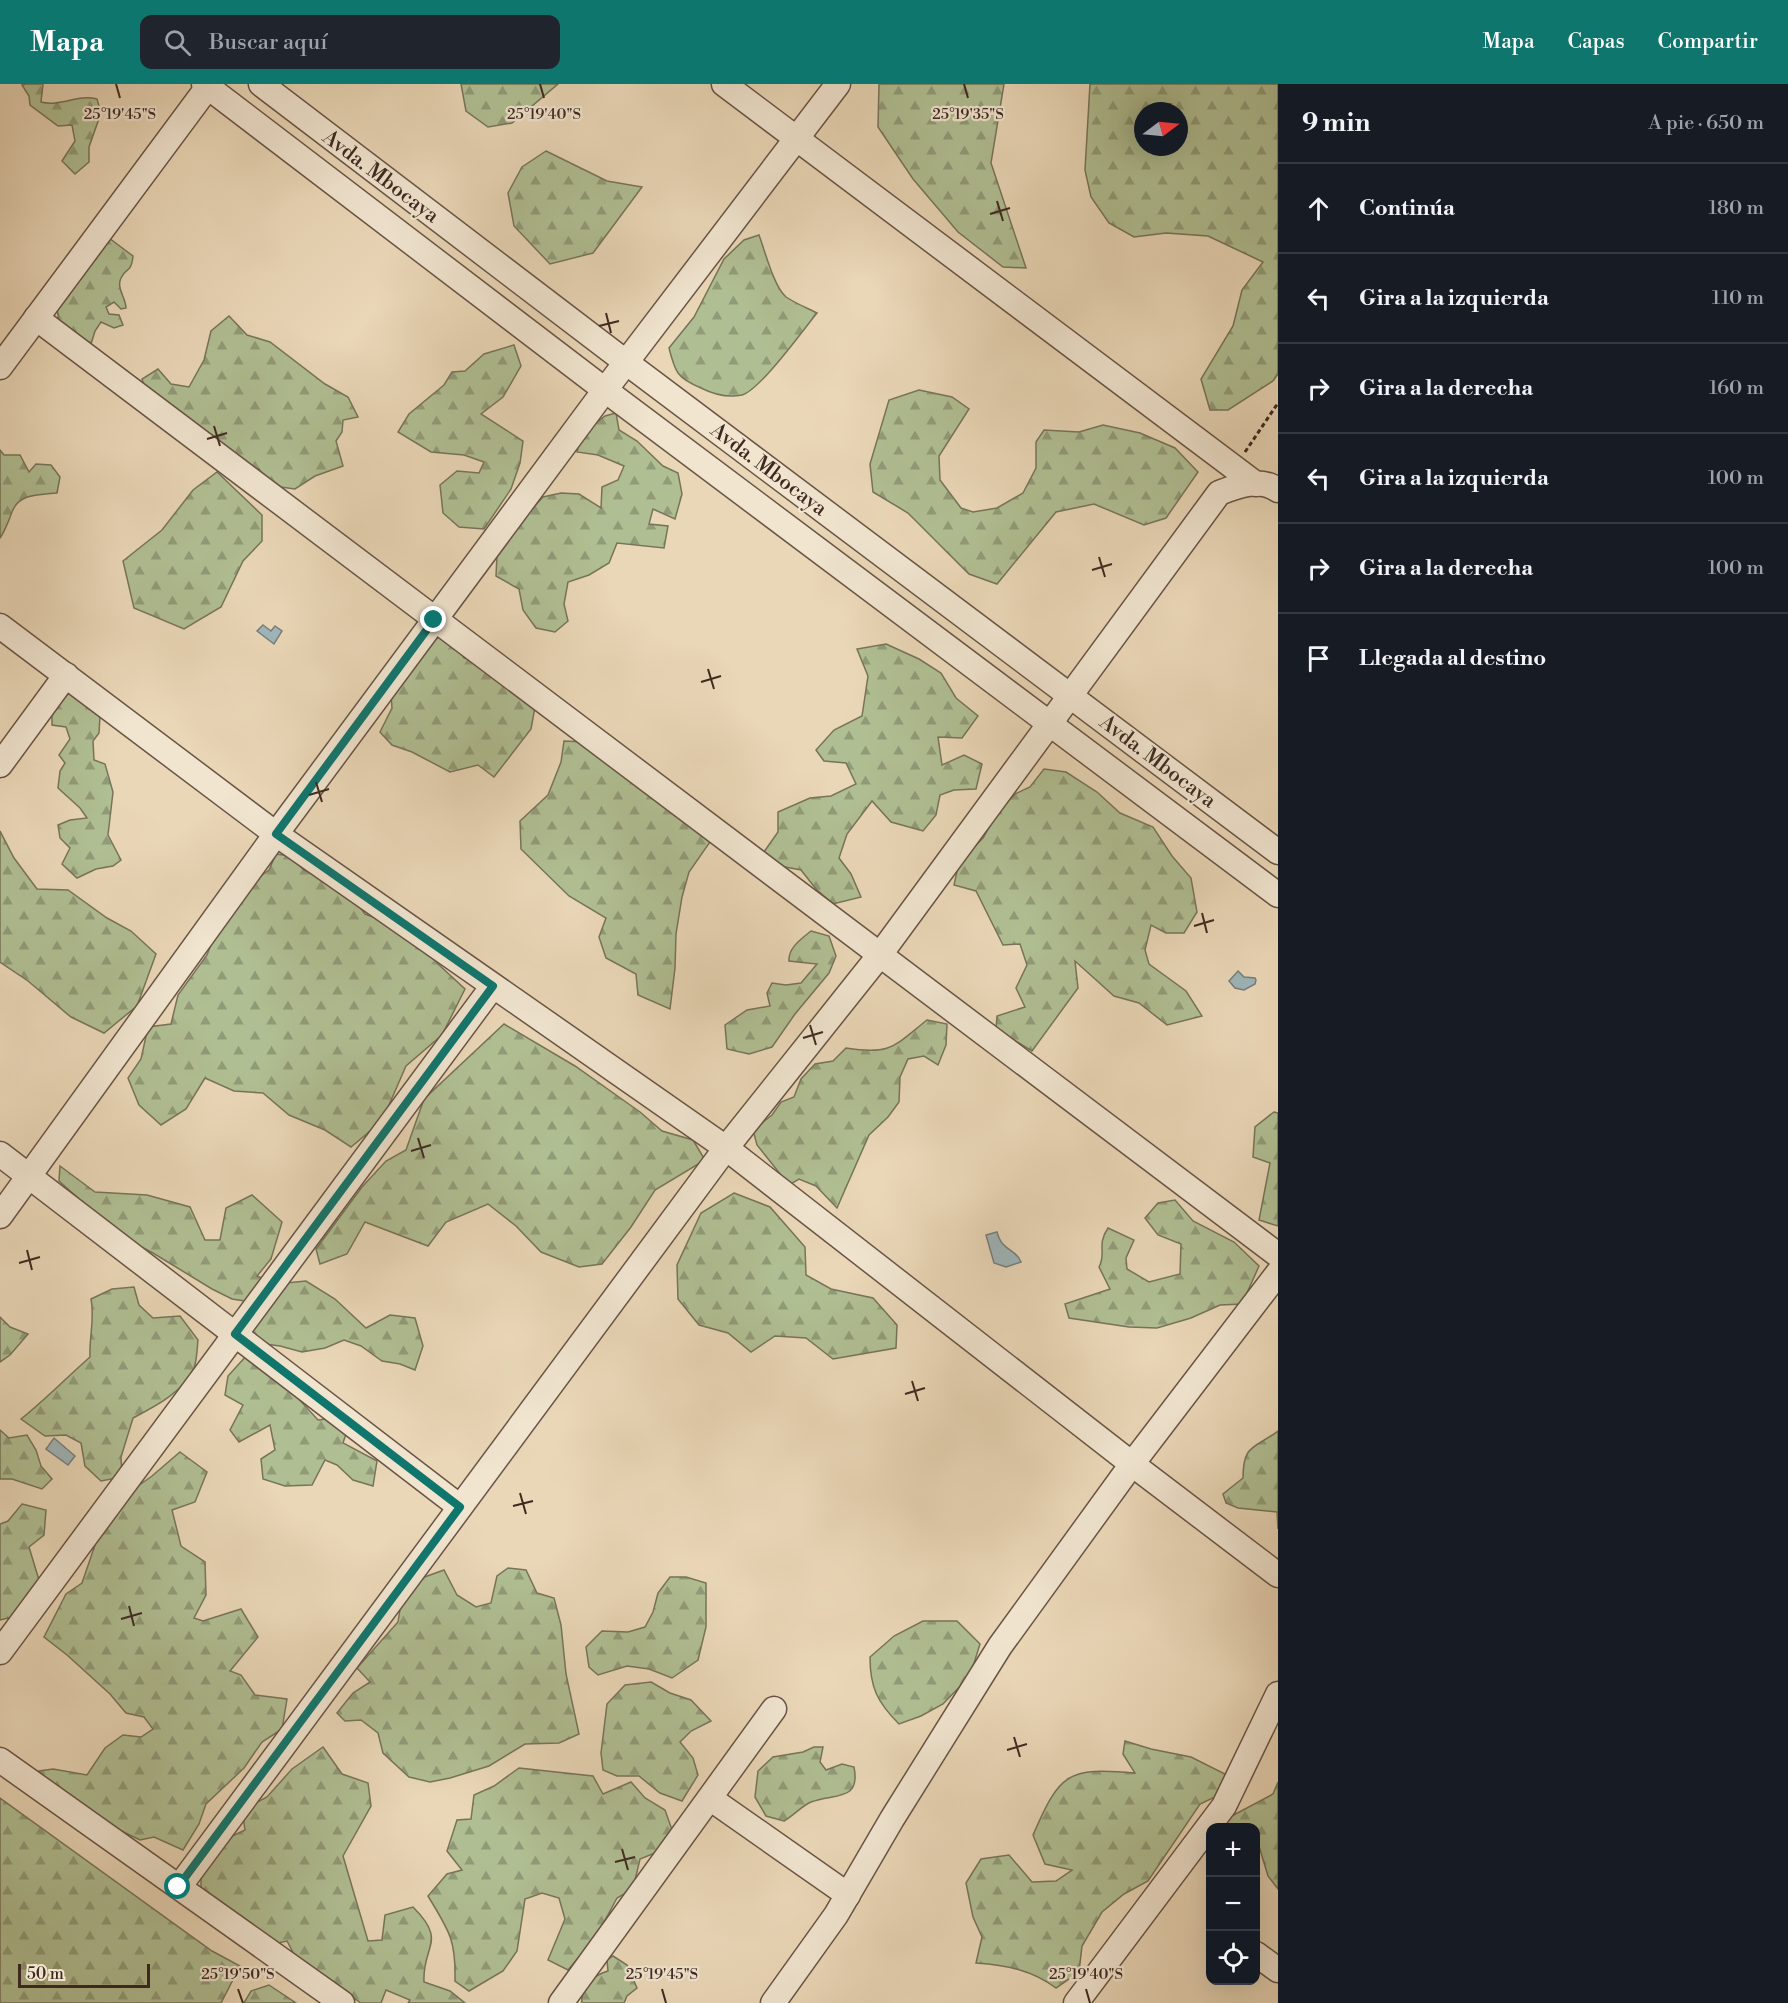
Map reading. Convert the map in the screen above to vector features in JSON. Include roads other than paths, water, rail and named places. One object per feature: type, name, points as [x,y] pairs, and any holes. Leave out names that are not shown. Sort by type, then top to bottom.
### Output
[{"type":"street","name":"Avda. Mbocaya","points":[[261,84],[627,363],[1278,852]]},
{"type":"street","points":[[724,84],[1234,468],[1267,487]]},
{"type":"street","points":[[0,1216],[434,620],[605,390],[838,84]]},
{"type":"street","points":[[0,367],[207,85],[605,390],[1278,895]]},
{"type":"street","points":[[36,318],[1278,1255]]},
{"type":"street","points":[[178,1887],[726,1148],[879,956],[1219,493],[1242,483],[1267,487]]},
{"type":"street","points":[[0,626],[276,834],[726,1148],[1278,1575]]},
{"type":"street","points":[[0,765],[66,675]]},
{"type":"street","points":[[0,1652],[493,986]]},
{"type":"street","points":[[0,1154],[460,1507]]},
{"type":"street","points":[[772,2003],[836,1915],[892,1819],[1000,1646],[1132,1464],[1278,1273]]},
{"type":"street","points":[[1076,2003],[1224,1806],[1278,1694]]},
{"type":"street","points":[[561,2003],[774,1709]]},
{"type":"street","points":[[0,1760],[342,2003]]},
{"type":"street","points":[[711,1799],[848,1895]]},
{"type":"street","points":[[1260,1957],[1278,1970]]},
{"type":"water","points":[[263,625],[271,631],[275,626],[282,631],[274,644],[257,631]]},
{"type":"water","points":[[1238,971],[1244,977],[1255,978],[1255,984],[1244,990],[1235,988],[1229,981]]},
{"type":"water","points":[[997,1232],[1005,1247],[1016,1254],[1021,1262],[1006,1267],[994,1263],[986,1235]]},
{"type":"water","points":[[54,1438],[75,1456],[68,1465],[46,1449]]}]
